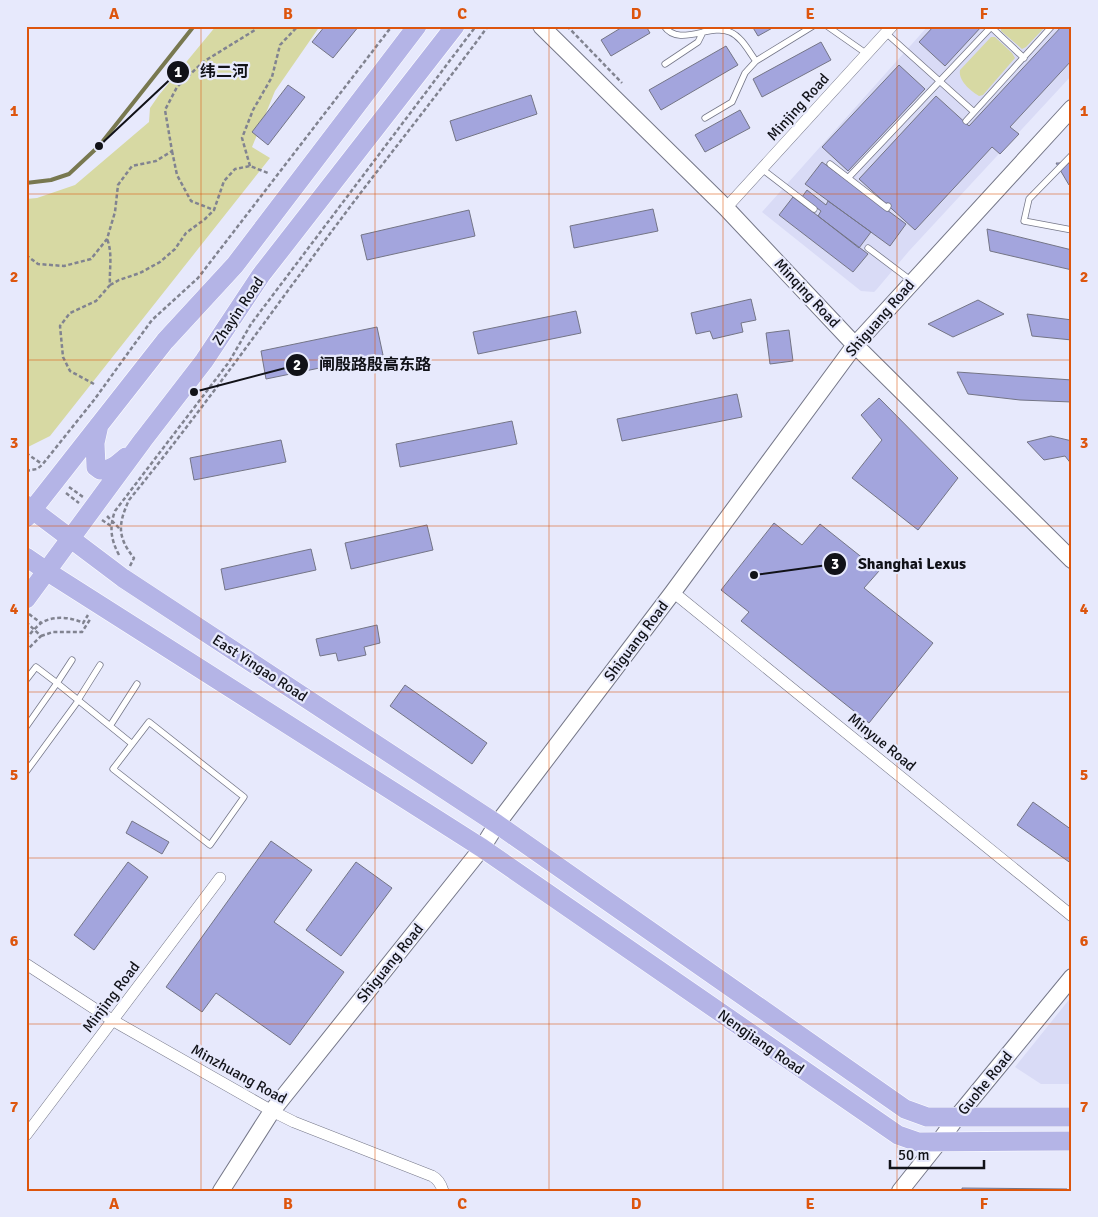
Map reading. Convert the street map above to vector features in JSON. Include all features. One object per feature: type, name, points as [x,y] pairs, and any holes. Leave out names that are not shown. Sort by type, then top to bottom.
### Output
[{"type":"main road","name":"Zhayin Road","points":[[28,511],[55,480],[165,341],[235,265],[417,26]]},
{"type":"main road","name":"Zhayin Road","points":[[26,599],[48,572],[143,440],[204,361],[261,275],[453,29]]},
{"type":"main road","points":[[99,424],[95,461],[96,467],[100,470],[111,469],[143,440]]},
{"type":"main road","name":"East Yingao Road","points":[[28,511],[72,538],[123,578],[497,824]]},
{"type":"main road","points":[[26,557],[482,848]]},
{"type":"main road","name":"Nengjiang Road","points":[[497,824],[905,1108],[927,1117],[1072,1117]]},
{"type":"main road","name":"Nengjiang Road","points":[[482,848],[898,1135],[918,1142],[1072,1141]]},
{"type":"street","name":"Minqing Road","points":[[541,26],[726,208],[855,345],[1072,560]]},
{"type":"street","name":"Minjing Road","points":[[726,208],[889,29]]},
{"type":"street","name":"Shiguang Road","points":[[221,1191],[272,1111],[482,848],[497,824],[673,592],[855,345],[1072,108]]},
{"type":"street","name":"Minyue Road","points":[[673,592],[1072,916]]},
{"type":"street","name":"Minjing Road","points":[[26,1135],[220,878]]},
{"type":"street","name":"Minzhuang Road","points":[[26,964],[112,1020],[272,1111],[294,1122],[432,1176],[436,1178],[443,1191]]},
{"type":"street","name":"Guohe Road","points":[[900,1191],[1072,977]]},
{"type":"lane","points":[[664,26],[668,32],[682,35],[727,29],[740,39],[756,61]]},
{"type":"lane","points":[[705,118],[732,102],[745,73],[756,61],[813,26]]},
{"type":"lane","points":[[827,26],[867,54]]},
{"type":"lane","points":[[966,121],[1052,26]]},
{"type":"lane","points":[[848,178],[992,27],[1024,58]]},
{"type":"lane","points":[[889,29],[939,82],[974,112]]},
{"type":"lane","points":[[665,64],[698,42],[703,32]]},
{"type":"lane","points":[[1072,155],[1029,199],[1024,221],[1072,230]]},
{"type":"lane","points":[[830,164],[887,208],[888,206]]},
{"type":"lane","points":[[762,168],[814,209]]},
{"type":"lane","points":[[868,248],[913,282]]},
{"type":"lane","points":[[26,727],[72,660]]},
{"type":"lane","points":[[26,772],[78,700],[100,665]]},
{"type":"lane","points":[[26,680],[36,667],[132,744]]},
{"type":"lane","points":[[110,726],[137,684]]},
{"type":"lane","points":[[149,722],[244,797],[210,845],[113,769],[132,744],[149,722]]},
{"type":"path","points":[[214,210],[191,201],[177,175],[165,110],[177,87],[203,62],[255,30],[256,26]]},
{"type":"path","points":[[250,166],[242,138],[253,110],[272,77],[280,45],[298,26]]},
{"type":"path","points":[[26,471],[33,470],[42,465],[94,400],[152,320],[198,278],[392,26]]},
{"type":"path","points":[[121,558],[113,540],[111,526],[115,511],[229,362],[252,324],[476,26]]},
{"type":"path","points":[[123,578],[134,558],[125,548],[120,529],[121,520],[129,500],[230,370],[333,230],[488,26]]},
{"type":"path","points":[[567,26],[622,83]]},
{"type":"path","points":[[26,255],[38,264],[64,266],[91,259],[107,239],[115,212],[118,185],[132,166],[156,161],[172,151]]},
{"type":"path","points":[[94,384],[70,371],[63,357],[60,326],[70,313],[96,301],[110,285],[140,273],[160,262],[175,249],[186,233],[214,210],[224,181],[235,169],[250,166],[268,173]]},
{"type":"path","points":[[107,239],[111,249],[109,261],[110,285]]},
{"type":"path","points":[[26,453],[42,465]]},
{"type":"path","points":[[33,470],[55,480],[93,509],[111,526]]},
{"type":"path","points":[[55,480],[93,509],[112,520],[120,529]]},
{"type":"path","points":[[26,651],[31,644],[42,636],[53,632],[82,632],[100,605]]},
{"type":"path","points":[[26,612],[41,623]]},
{"type":"path","points":[[26,639],[41,623],[58,618],[68,618],[83,623]]},
{"type":"path","points":[[26,622],[42,636]]},
{"type":"shaded area","points":[[928,26],[1072,26],[1072,75],[909,251],[877,289],[874,292],[861,291],[762,212]]},
{"type":"shaded area","points":[[1072,996],[1072,1084],[1041,1084],[1015,1067]]},
{"type":"green space","points":[[216,26],[320,26],[275,91],[252,147],[270,158],[50,436],[26,448],[26,199],[37,198],[75,185],[149,122],[150,108],[159,95]]},
{"type":"green space","points":[[1001,26],[1046,26],[1022,49],[1001,31]]},
{"type":"green space","points":[[991,37],[995,37],[1015,58],[983,95],[979,96],[963,82],[960,70]]},
{"type":"building","points":[[325,26],[359,26],[333,58],[312,42]]},
{"type":"building","points":[[624,26],[646,26],[650,33],[611,56],[601,40]]},
{"type":"building","points":[[752,26],[776,26],[758,36]]},
{"type":"building","points":[[934,26],[982,26],[945,66],[919,42]]},
{"type":"building","points":[[1062,26],[1072,27],[1072,60],[1010,127],[1019,134],[1000,154],[992,147],[915,230],[859,179],[936,96],[969,126]]},
{"type":"building","points":[[821,42],[831,60],[762,97],[753,79]]},
{"type":"building","points":[[726,46],[738,65],[661,110],[649,90]]},
{"type":"building","points":[[899,65],[925,89],[848,171],[822,147]]},
{"type":"building","points":[[288,85],[305,97],[268,145],[252,132]]},
{"type":"building","points":[[531,95],[537,114],[456,141],[450,121]]},
{"type":"building","points":[[740,110],[750,128],[705,152],[695,135]]},
{"type":"building","points":[[822,162],[906,224],[890,246],[805,184]]},
{"type":"building","points":[[1056,163],[1072,163],[1072,185],[1069,185]]},
{"type":"building","points":[[807,190],[826,205],[828,201],[871,232],[859,248],[818,216],[821,211],[802,197]]},
{"type":"building","points":[[793,197],[868,254],[853,272],[779,215]]},
{"type":"building","points":[[653,209],[658,231],[574,248],[570,226]]},
{"type":"building","points":[[469,210],[475,236],[367,260],[361,235]]},
{"type":"building","points":[[987,229],[1072,250],[1072,270],[990,251]]},
{"type":"building","points":[[751,299],[756,320],[741,323],[743,332],[713,339],[710,331],[696,334],[691,313]]},
{"type":"building","points":[[978,300],[1004,314],[953,337],[928,324]]},
{"type":"building","points":[[576,311],[581,333],[478,354],[473,332]]},
{"type":"building","points":[[1027,314],[1072,320],[1072,340],[1032,336]]},
{"type":"building","points":[[377,327],[383,355],[266,379],[261,351]]},
{"type":"building","points":[[789,330],[793,361],[770,364],[766,333]]},
{"type":"building","points":[[957,372],[1072,380],[1072,402],[1020,400],[968,394]]},
{"type":"building","points":[[737,394],[742,417],[622,441],[617,419]]},
{"type":"building","points":[[879,398],[958,478],[918,530],[852,478],[882,440],[861,415]]},
{"type":"building","points":[[512,421],[517,444],[400,467],[396,444]]},
{"type":"building","points":[[1051,436],[1072,441],[1072,465],[1065,456],[1044,460],[1027,442]]},
{"type":"building","points":[[281,440],[286,462],[194,480],[190,458]]},
{"type":"building","points":[[774,523],[802,545],[820,524],[879,571],[864,588],[933,643],[869,723],[741,621],[749,612],[721,590]]},
{"type":"building","points":[[427,525],[433,550],[351,569],[345,543]]},
{"type":"building","points":[[311,549],[316,570],[225,590],[221,569]]},
{"type":"building","points":[[377,625],[380,643],[364,647],[366,655],[338,661],[336,653],[320,656],[316,639]]},
{"type":"building","points":[[405,685],[487,743],[472,764],[390,706]]},
{"type":"building","points":[[1033,802],[1072,830],[1072,864],[1017,825]]},
{"type":"building","points":[[132,821],[169,842],[162,854],[126,833]]},
{"type":"building","points":[[271,841],[312,870],[274,922],[344,972],[290,1045],[216,993],[202,1012],[166,987]]},
{"type":"building","points":[[128,862],[148,877],[94,950],[74,935]]},
{"type":"building","points":[[356,862],[392,888],[341,956],[306,930]]},
{"type":"building","points":[[962,1188],[1067,1189],[1067,1191],[962,1191]]},
{"type":"waterway","points":[[26,183],[51,180],[69,174],[99,146],[194,26]]},
{"type":"place","name":"纬二河","points":[[99,146]]},
{"type":"place","name":"闸殷路殷高东路","points":[[194,392]]},
{"type":"place","name":"Shanghai Lexus","points":[[754,575]]}]
